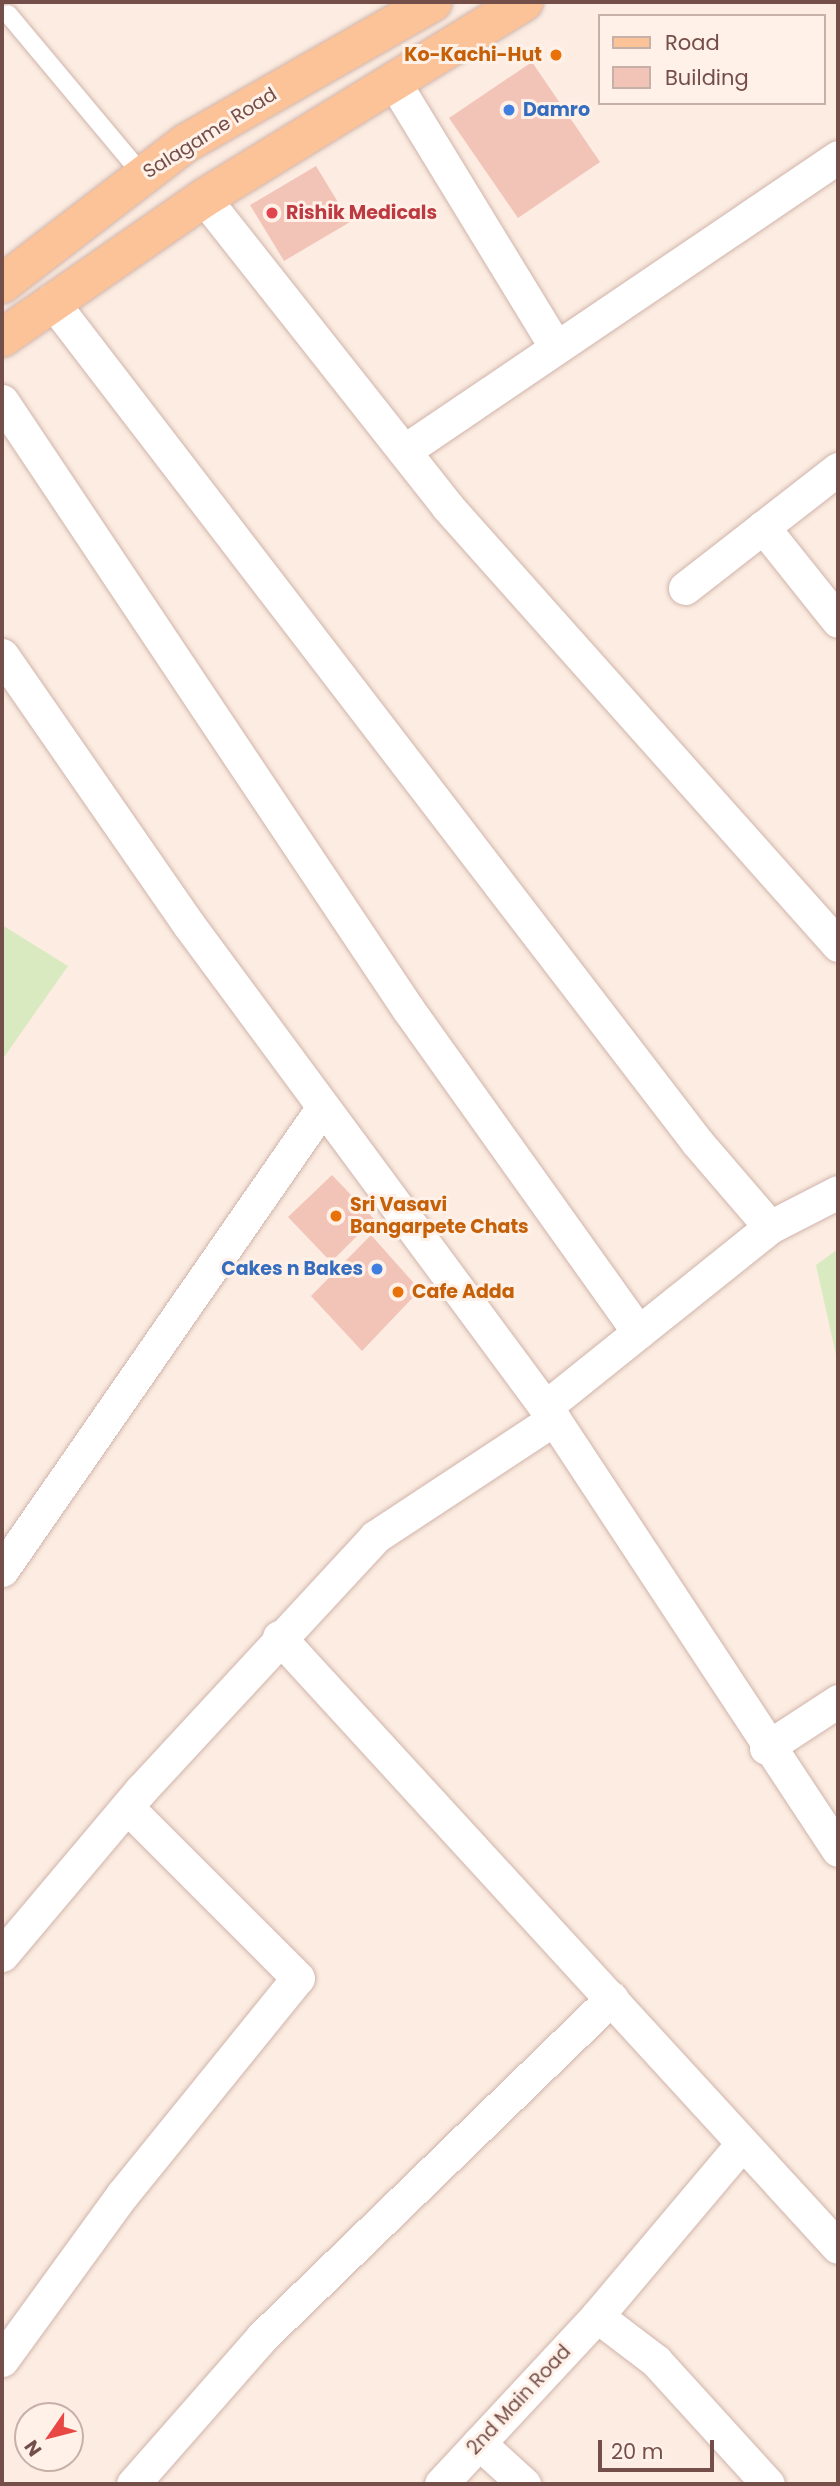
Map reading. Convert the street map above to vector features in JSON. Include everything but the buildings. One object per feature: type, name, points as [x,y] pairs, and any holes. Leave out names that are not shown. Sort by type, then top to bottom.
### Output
[{"type":"main road","name":"Salagame Road","points":[[2,284],[142,174],[433,2]]},
{"type":"main road","points":[[2,338],[51,300],[204,198],[524,2]]},
{"type":"street","points":[[394,82],[555,346]]},
{"type":"street","points":[[404,451],[555,346],[838,157]]},
{"type":"street","points":[[204,198],[404,451],[838,945]]},
{"type":"street","points":[[51,300],[697,1142],[770,1227]]},
{"type":"street","points":[[2,401],[408,1009],[638,1332]]},
{"type":"street","points":[[685,588],[838,470]]},
{"type":"street","points":[[763,527],[838,621]]},
{"type":"street","points":[[2,655],[323,1107],[549,1413],[766,1748],[838,1850]]},
{"type":"street","points":[[2,1570],[323,1107]]},
{"type":"street","points":[[2,1955],[127,1807],[279,1637],[375,1537],[549,1413],[638,1332],[770,1227],[838,1192]]},
{"type":"street","points":[[279,1637],[838,2247]]},
{"type":"street","points":[[766,1748],[838,1700]]},
{"type":"street","points":[[2,2360],[122,2195],[298,1978],[127,1807]]},
{"type":"street","points":[[133,2484],[262,2337],[612,1998]]},
{"type":"street","name":"2nd Main Road","points":[[441,2484],[597,2316],[742,2144]]},
{"type":"street","points":[[597,2316],[656,2361],[768,2484]]},
{"type":"street","points":[[480,2443],[524,2484]]},
{"type":"lane","points":[[8,14],[142,174]]},
{"type":"green space","points":[[2,925],[68,966],[2,1060]]},
{"type":"green space","points":[[838,1249],[838,1364],[816,1265]]},
{"type":"place","name":"Ko-Kachi-Hut","points":[[556,55]]},
{"type":"place","name":"Damro","points":[[509,110]]},
{"type":"place","name":"Rishik Medicals","points":[[272,213]]},
{"type":"place","name":"Sri Vasavi Bangarpete Chats","points":[[336,1216]]},
{"type":"place","name":"Cakes n Bakes","points":[[377,1269]]},
{"type":"place","name":"Cafe Adda","points":[[398,1292]]}]
